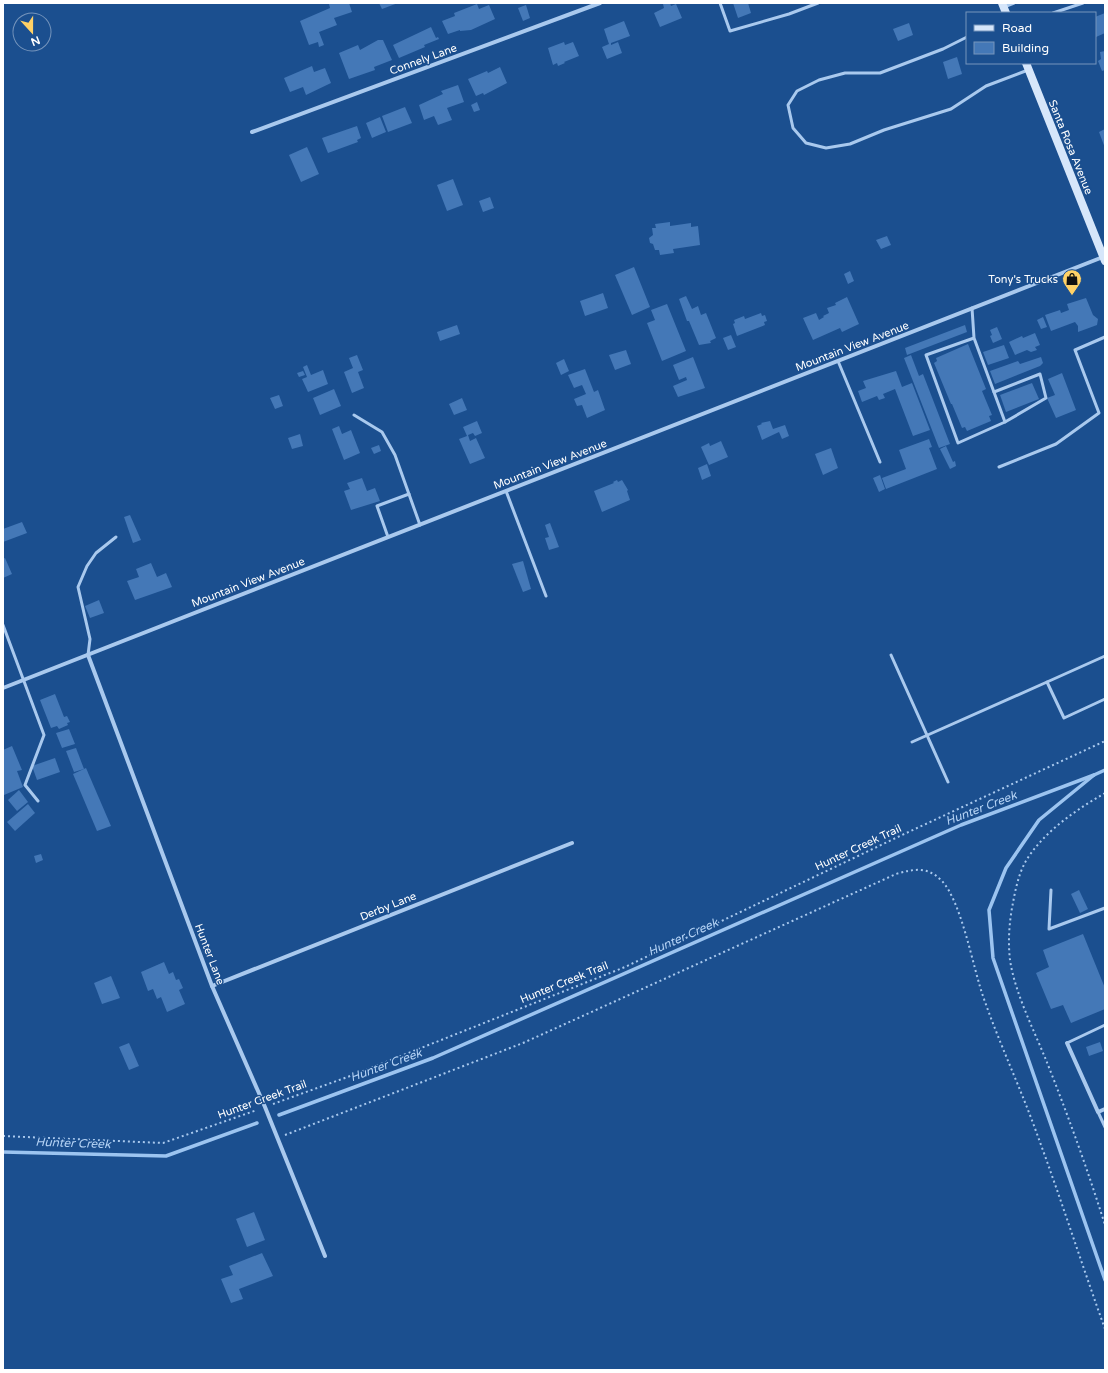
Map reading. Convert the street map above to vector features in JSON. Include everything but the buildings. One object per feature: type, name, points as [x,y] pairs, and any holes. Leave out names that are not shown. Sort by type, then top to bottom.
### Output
[{"type":"main road","name":"Santa Rosa Avenue","points":[[1029,65],[1104,259]]},
{"type":"street","name":"Connely Lane","points":[[252,132],[600,3]]},
{"type":"street","name":"Mountain View Avenue","points":[[3,688],[972,308],[1104,259]]},
{"type":"street","name":"Hunter Lane","points":[[88,655],[212,986],[266,1107],[325,1256]]},
{"type":"street","name":"Derby Lane","points":[[212,986],[572,843]]},
{"type":"street","points":[[1067,1043],[1098,1112],[1105,1109]]},
{"type":"lane","points":[[720,3],[730,31],[789,14],[818,3]]},
{"type":"lane","points":[[1004,8],[1014,3]]},
{"type":"lane","points":[[1056,12],[1083,3]]},
{"type":"lane","points":[[966,38],[944,49],[880,73],[845,73],[819,80],[797,91],[788,104],[793,128],[806,143],[826,148],[850,144],[884,130],[951,109],[986,86],[1029,65]]},
{"type":"lane","points":[[972,308],[974,338],[1004,422]]},
{"type":"lane","points":[[999,467],[1056,444],[1099,413],[1075,350],[1105,337]]},
{"type":"lane","points":[[974,338],[926,354],[958,443],[1004,422],[1046,398],[1040,374],[994,392]]},
{"type":"lane","points":[[838,361],[880,462]]},
{"type":"lane","points":[[354,415],[382,432],[395,455],[420,525]]},
{"type":"lane","points":[[506,491],[546,596]]},
{"type":"lane","points":[[388,537],[377,506],[409,494]]},
{"type":"lane","points":[[88,655],[90,639],[78,587],[87,566],[96,553],[116,537]]},
{"type":"lane","points":[[3,624],[25,680],[44,736],[25,785],[38,801]]},
{"type":"lane","points":[[891,655],[948,782]]},
{"type":"lane","points":[[912,742],[1105,656]]},
{"type":"lane","points":[[1047,682],[1064,718],[1105,699]]},
{"type":"lane","points":[[1051,890],[1049,929],[1105,908]]},
{"type":"lane","points":[[1067,1043],[1105,1025]]},
{"type":"lane","points":[[1098,1112],[1105,1127]]},
{"type":"path","name":"Hunter Creek Trail","points":[[3,1136],[163,1143],[266,1107],[353,1075],[625,967],[902,835],[1105,741]]},
{"type":"path","points":[[1105,793],[1074,812],[1053,829],[1027,860],[1016,887],[1011,916],[1009,942],[1010,960],[1018,990],[1080,1148],[1105,1225]]},
{"type":"path","points":[[277,1138],[523,1043],[896,874],[916,868],[929,871],[941,880],[952,899],[964,928],[982,994],[1037,1134],[1105,1329]]},
{"type":"waterway","points":[[1105,770],[1094,775],[1039,820],[1006,868],[989,910],[993,958],[1105,1280]]},
{"type":"waterway","name":"Hunter Creek","points":[[279,1115],[433,1058],[961,825],[1094,775]]},
{"type":"waterway","name":"Hunter Creek","points":[[3,1152],[166,1156],[257,1123]]},
{"type":"place","name":"Tony's Trucks","points":[[1072,296]]}]
